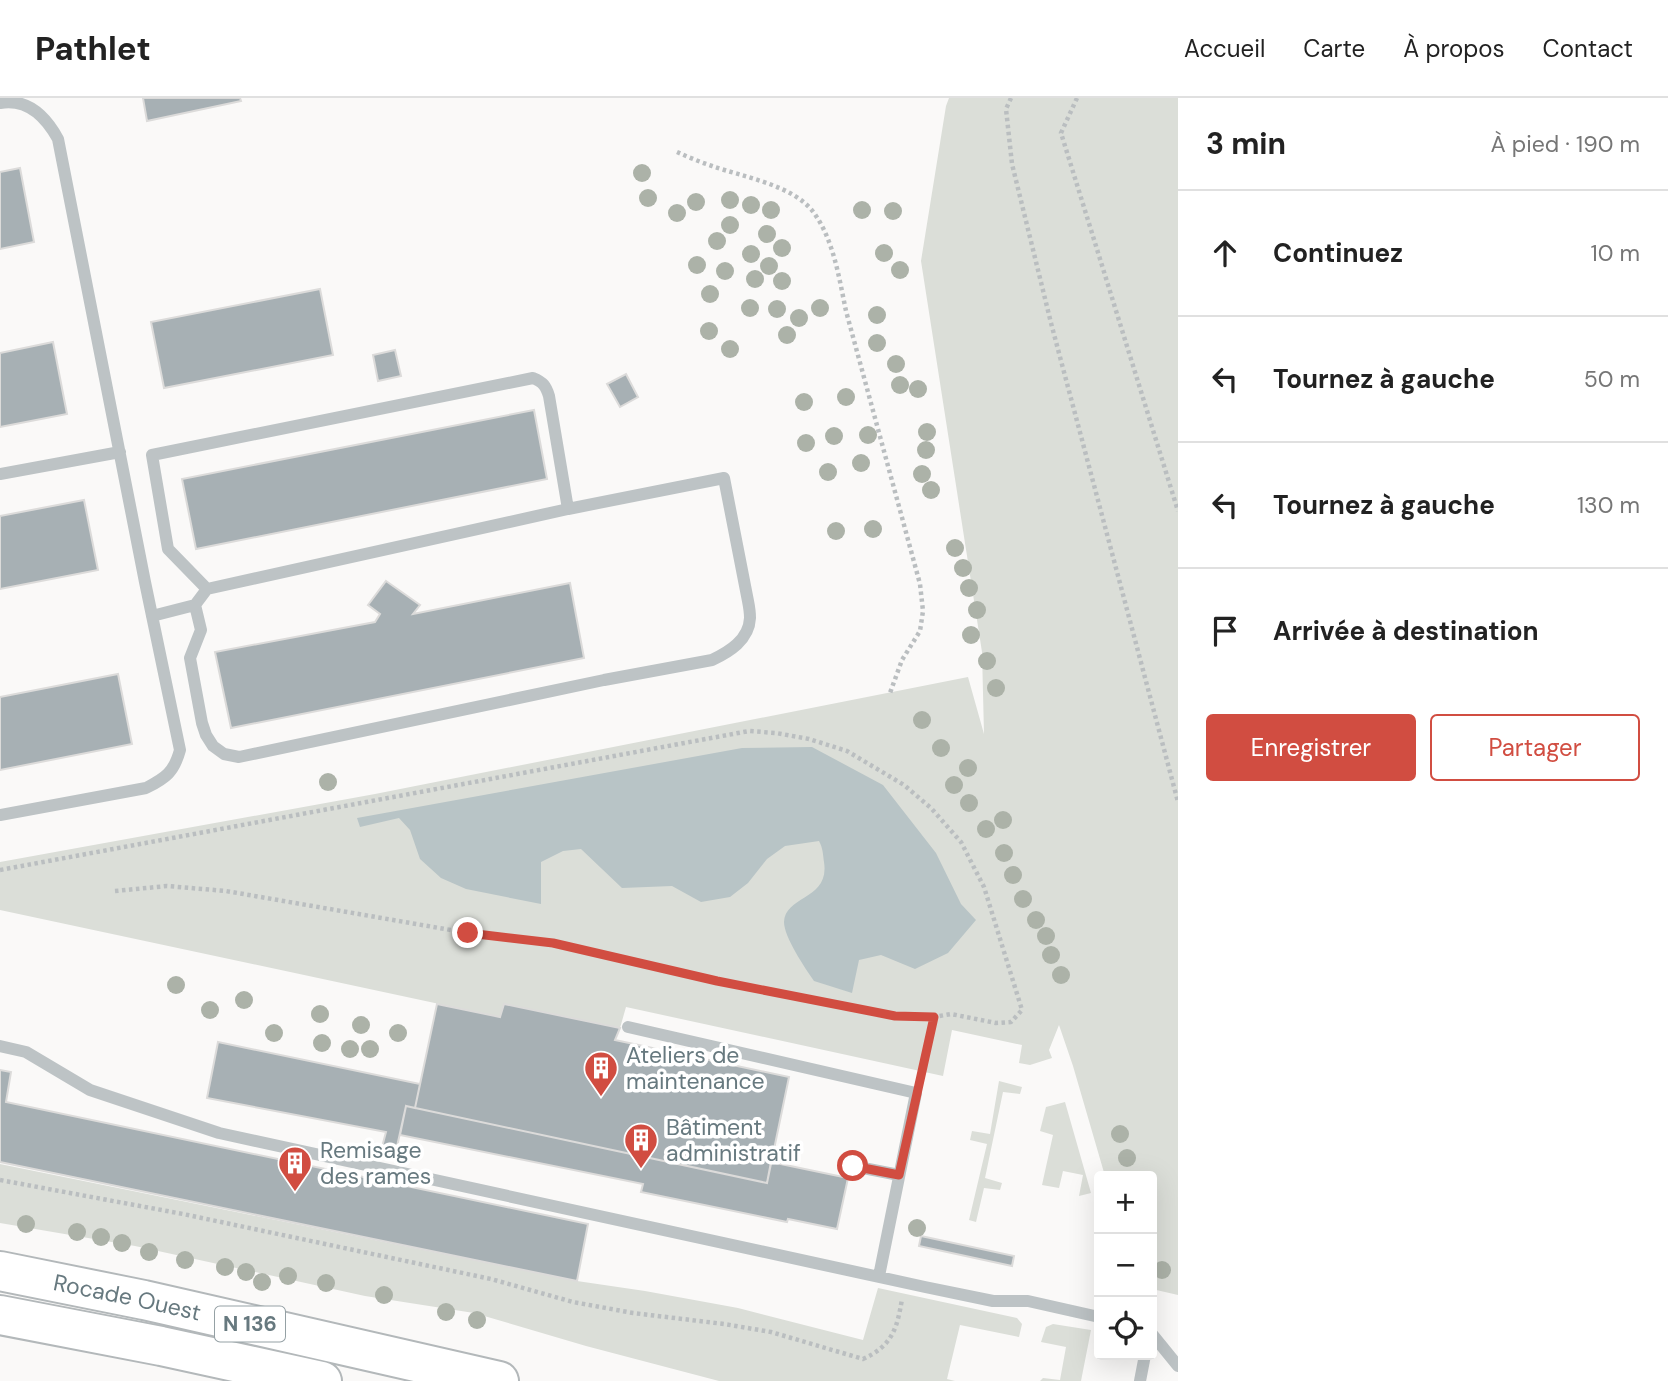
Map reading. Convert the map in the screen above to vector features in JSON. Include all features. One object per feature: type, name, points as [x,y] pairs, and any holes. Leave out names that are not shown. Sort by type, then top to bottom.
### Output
[{"type":"highway","name":"Rocade Ouest","points":[[0,1271],[144,1300],[499,1381]]},
{"type":"highway","name":"Rocade Ouest","points":[[0,1315],[323,1381]]},
{"type":"lane","points":[[0,103],[22,103],[34,109],[51,124],[58,139],[180,750],[176,764],[165,778],[146,788],[0,815]]},
{"type":"lane","points":[[207,589],[167,549],[152,454],[533,378],[541,381],[547,388],[568,509]]},
{"type":"lane","points":[[0,474],[120,452]]},
{"type":"lane","points":[[152,616],[195,605],[207,589],[568,509],[724,478],[750,621],[742,640],[729,652],[712,660],[604,680],[239,757],[224,754],[213,746],[202,723],[190,658],[201,630],[195,605]]},
{"type":"lane","points":[[628,1027],[916,1093],[879,1276]]},
{"type":"lane","points":[[0,1046],[26,1052],[90,1090],[219,1133],[905,1283],[993,1301],[1028,1301],[1094,1316]]},
{"type":"lane","points":[[853,1166],[899,1175]]},
{"type":"lane","points":[[1157,1340],[1178,1366]]},
{"type":"lane","points":[[1140,1381],[1144,1360]]},
{"type":"path","points":[[1011,98],[1006,109],[1012,164],[1051,323],[1178,802]]},
{"type":"path","points":[[1077,98],[1061,133],[1178,511]]},
{"type":"path","points":[[677,152],[793,194],[813,211],[826,232],[920,584],[923,611],[920,631],[902,660],[890,693]]},
{"type":"path","points":[[0,870],[749,731],[776,733],[809,739],[847,751],[904,785],[931,808],[961,842],[984,887],[1022,1010],[1011,1022],[996,1023],[951,1014],[934,1017],[895,1016],[717,981],[553,943],[468,933],[226,891],[167,886],[115,891]]},
{"type":"path","points":[[916,1093],[934,1017]]},
{"type":"path","points":[[0,1180],[183,1214],[491,1279],[573,1302],[771,1332],[863,1359],[877,1352],[890,1339],[900,1315],[905,1283]]},
{"type":"shaded area","points":[[949,98],[1178,98],[1178,1295],[1157,1290],[1157,1171],[1104,1171],[1059,1025],[1049,1050],[1052,1058],[1030,1065],[1019,1063],[1022,1045],[952,1030],[943,1076],[626,1007],[620,1028],[504,1004],[500,1017],[0,910],[0,862],[375,794],[968,677],[984,734],[982,652],[921,261]]},
{"type":"shaded area","points":[[812,747],[883,785],[936,853],[961,904],[976,920],[948,953],[915,969],[881,955],[859,960],[852,993],[814,981],[785,928],[786,913],[814,891],[824,874],[819,841],[785,846],[767,859],[748,883],[730,897],[701,902],[672,886],[622,888],[581,849],[563,851],[541,862],[541,904],[466,889],[441,878],[420,859],[410,830],[399,818],[360,827],[357,818],[742,748]]},
{"type":"shaded area","points":[[999,1081],[1022,1087],[1020,1094],[1003,1092],[985,1178],[1002,1183],[1000,1190],[984,1188],[976,1222],[969,1220],[987,1144],[970,1140],[972,1131],[990,1134]]},
{"type":"shaded area","points":[[1065,1102],[1091,1193],[1079,1196],[1083,1175],[1063,1171],[1059,1188],[1042,1185],[1053,1135],[1040,1131],[1046,1107]]},
{"type":"shaded area","points":[[0,1164],[577,1281],[738,1308],[863,1340],[878,1288],[1017,1318],[1022,1324],[1019,1337],[960,1325],[947,1379],[955,1381],[719,1381],[474,1313],[365,1296],[135,1246],[0,1223]]},
{"type":"shaded area","points":[[1053,1324],[1091,1330],[1081,1381],[1040,1381],[1043,1378],[1060,1380],[1066,1347],[1041,1342],[1046,1327]]},
{"type":"building","points":[[143,98],[240,98],[241,101],[147,121]]},
{"type":"building","points":[[20,168],[34,242],[0,249],[0,172]]},
{"type":"building","points":[[320,289],[333,355],[164,388],[151,322]]},
{"type":"building","points":[[53,342],[67,414],[0,427],[0,353]]},
{"type":"building","points":[[395,350],[401,376],[378,381],[373,355]]},
{"type":"building","points":[[626,374],[638,397],[620,407],[607,384]]},
{"type":"building","points":[[534,410],[547,479],[196,549],[182,479]]},
{"type":"building","points":[[84,500],[98,570],[0,589],[0,516]]},
{"type":"building","points":[[386,581],[420,605],[413,614],[570,583],[584,658],[231,728],[215,652],[375,622],[380,614],[368,605]]},
{"type":"building","points":[[118,674],[132,744],[0,770],[0,697]]},
{"type":"building","name":"Ateliers de maintenance","points":[[437,1004],[500,1017],[504,1004],[620,1028],[615,1040],[789,1077],[767,1183],[415,1108]]},
{"type":"building","points":[[218,1042],[420,1084],[415,1108],[406,1106],[396,1151],[382,1147],[386,1132],[207,1098]]},
{"type":"building","name":"Remisage des rames","points":[[0,1070],[11,1072],[6,1102],[588,1224],[577,1281],[0,1162]]},
{"type":"building","name":"Bâtiment administratif","points":[[406,1106],[767,1183],[771,1162],[848,1178],[837,1229],[788,1219],[787,1222],[641,1192],[643,1184],[400,1135]]},
{"type":"building","points":[[921,1236],[1014,1256],[1012,1266],[919,1246]]},
{"type":"place","name":"Ateliers de maintenance","points":[[601,1098]]},
{"type":"place","name":"Bâtiment administratif","points":[[641,1170]]},
{"type":"place","name":"Remisage des rames","points":[[295,1193]]},
{"type":"route","points":[[468,933],[553,943],[717,981],[895,1016],[934,1017],[899,1175],[853,1166]]}]
